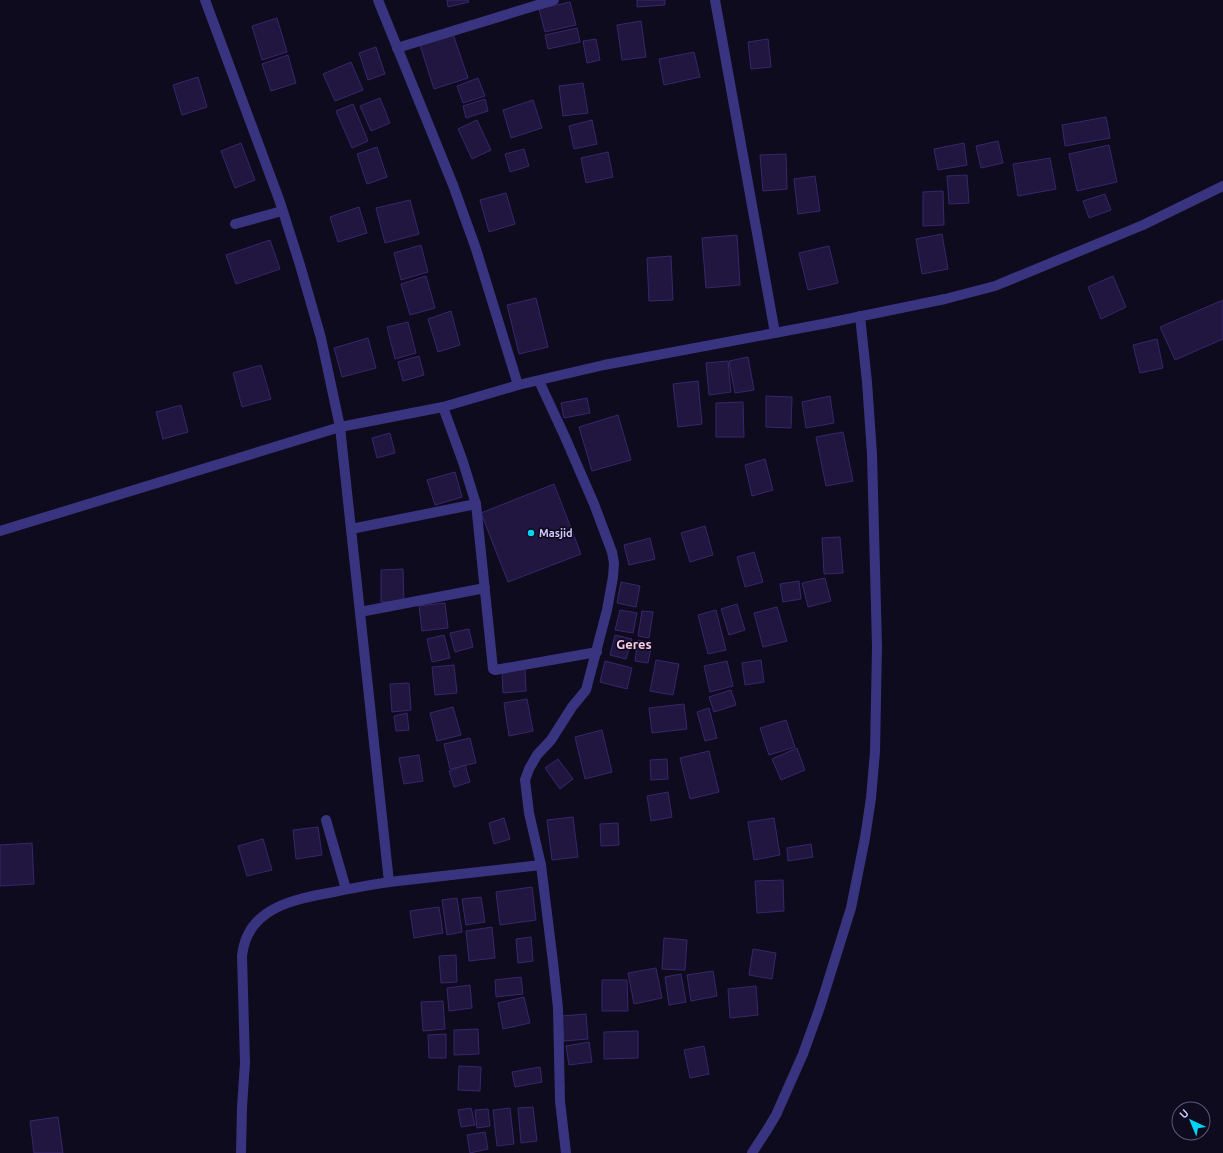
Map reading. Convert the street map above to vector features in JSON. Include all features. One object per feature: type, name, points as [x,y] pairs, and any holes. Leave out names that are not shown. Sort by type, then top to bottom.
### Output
[{"type":"street","points":[[206,0],[245,106],[300,265],[321,338],[340,427],[389,882]]},
{"type":"street","points":[[378,0],[454,185],[476,249],[518,385]]},
{"type":"street","points":[[397,48],[530,4],[554,0]]},
{"type":"street","points":[[715,0],[775,333]]},
{"type":"street","points":[[0,531],[340,427],[443,407],[518,385],[604,365],[945,299],[995,286],[1143,225],[1223,186]]},
{"type":"street","points":[[235,224],[282,211]]},
{"type":"street","points":[[752,1153],[776,1115],[803,1054],[820,1007],[851,908],[865,838],[871,798],[875,752],[877,646],[872,454],[867,382],[860,316]]},
{"type":"street","points":[[539,381],[582,476],[612,552],[614,563],[607,610],[586,690],[572,707],[551,740],[537,755],[528,769],[525,780],[529,813],[541,865],[553,962],[558,1008],[560,1101],[566,1153]]},
{"type":"street","points":[[443,407],[463,462],[476,504],[492,667],[494,670],[597,652]]},
{"type":"street","points":[[351,529],[476,504]]},
{"type":"street","points":[[360,612],[485,588]]},
{"type":"street","points":[[326,820],[346,889]]},
{"type":"street","points":[[241,1153],[245,1063],[242,956],[247,934],[259,919],[276,907],[308,896],[389,882],[541,865]]},
{"type":"building","points":[[447,0],[468,0],[469,2],[448,7]]},
{"type":"building","points":[[637,0],[665,0],[665,5],[637,7]]},
{"type":"building","points":[[570,2],[576,25],[545,32],[539,9]]},
{"type":"building","points":[[277,18],[287,52],[262,60],[252,26]]},
{"type":"building","points":[[641,21],[646,57],[622,60],[617,25]]},
{"type":"building","points":[[577,28],[580,42],[548,49],[545,35]]},
{"type":"building","points":[[453,34],[468,78],[434,89],[420,45]]},
{"type":"building","points":[[596,39],[600,60],[587,63],[583,41]]},
{"type":"building","points":[[768,39],[771,67],[751,69],[748,42]]},
{"type":"building","points":[[376,47],[385,74],[368,80],[359,53]]},
{"type":"building","points":[[694,52],[700,77],[664,85],[659,59]]},
{"type":"building","points":[[288,55],[296,83],[271,91],[262,64]]},
{"type":"building","points":[[351,62],[363,90],[335,101],[323,74]]},
{"type":"building","points":[[198,77],[207,107],[182,115],[173,85]]},
{"type":"building","points":[[478,78],[485,96],[463,103],[457,86]]},
{"type":"building","points":[[583,83],[588,113],[563,116],[559,86]]},
{"type":"building","points":[[380,98],[390,123],[371,131],[360,106]]},
{"type":"building","points":[[485,99],[488,111],[466,118],[463,106]]},
{"type":"building","points":[[533,100],[542,128],[511,138],[503,110]]},
{"type":"building","points":[[353,104],[368,141],[352,148],[336,111]]},
{"type":"building","points":[[1106,117],[1110,138],[1065,146],[1062,125]]},
{"type":"building","points":[[477,120],[491,150],[472,159],[458,129]]},
{"type":"building","points":[[592,120],[597,144],[574,149],[569,126]]},
{"type":"building","points":[[998,141],[1003,163],[981,168],[976,146]]},
{"type":"building","points":[[241,143],[255,180],[235,188],[221,151]]},
{"type":"building","points":[[964,143],[967,165],[938,170],[934,149]]},
{"type":"building","points":[[1109,145],[1117,182],[1077,191],[1069,154]]},
{"type":"building","points":[[377,147],[387,177],[367,184],[357,154]]},
{"type":"building","points":[[524,149],[529,166],[510,172],[505,154]]},
{"type":"building","points":[[608,152],[613,177],[586,183],[581,158]]},
{"type":"building","points":[[786,154],[787,189],[763,191],[760,155]]},
{"type":"building","points":[[1050,158],[1056,189],[1018,196],[1013,164]]},
{"type":"building","points":[[967,175],[969,203],[949,204],[947,176]]},
{"type":"building","points":[[815,176],[820,211],[798,214],[794,179]]},
{"type":"building","points":[[943,191],[944,225],[923,226],[923,192]]},
{"type":"building","points":[[506,193],[515,224],[489,232],[480,200]]},
{"type":"building","points":[[1105,194],[1111,210],[1089,218],[1083,201]]},
{"type":"building","points":[[410,200],[419,234],[385,243],[376,208]]},
{"type":"building","points":[[359,207],[367,233],[338,242],[330,217]]},
{"type":"building","points":[[942,234],[948,269],[922,274],[916,239]]},
{"type":"building","points":[[737,235],[740,285],[706,288],[702,238]]},
{"type":"building","points":[[270,240],[280,269],[236,284],[226,255]]},
{"type":"building","points":[[421,245],[428,272],[401,280],[394,253]]},
{"type":"building","points":[[829,246],[838,283],[808,290],[799,253]]},
{"type":"building","points":[[671,256],[673,300],[649,301],[647,258]]},
{"type":"building","points":[[426,276],[435,308],[410,315],[401,284]]},
{"type":"building","points":[[1113,276],[1126,307],[1101,319],[1088,287]]},
{"type":"building","points":[[536,298],[548,347],[519,354],[507,305]]},
{"type":"building","points":[[1223,300],[1223,339],[1175,360],[1160,327]]},
{"type":"building","points":[[451,311],[460,345],[438,352],[428,319]]},
{"type":"building","points":[[408,322],[416,353],[395,359],[387,327]]},
{"type":"building","points":[[368,338],[376,368],[342,377],[334,348]]},
{"type":"building","points":[[1157,339],[1163,368],[1140,373],[1133,345]]},
{"type":"building","points":[[419,356],[424,375],[403,381],[398,362]]},
{"type":"building","points":[[748,357],[754,390],[735,393],[729,361]]},
{"type":"building","points":[[728,361],[731,392],[709,395],[706,363]]},
{"type":"building","points":[[261,365],[271,399],[242,407],[233,373]]},
{"type":"building","points":[[698,381],[702,424],[678,427],[673,384]]},
{"type":"building","points":[[766,396],[792,397],[791,428],[766,427]]},
{"type":"building","points":[[830,396],[834,423],[806,428],[802,402]]},
{"type":"building","points":[[587,398],[590,413],[564,418],[561,403]]},
{"type":"building","points":[[743,402],[744,437],[716,437],[716,403]]},
{"type":"building","points":[[181,405],[188,432],[163,439],[156,412]]},
{"type":"building","points":[[618,415],[631,460],[592,471],[579,427]]},
{"type":"building","points":[[843,432],[853,481],[826,486],[816,437]]},
{"type":"building","points":[[390,433],[395,453],[377,458],[372,438]]},
{"type":"building","points":[[765,459],[773,490],[752,496],[745,465]]},
{"type":"building","points":[[455,472],[462,497],[435,505],[427,480]]},
{"type":"building","name":"Masjid","points":[[554,484],[581,554],[508,582],[481,513]]},
{"type":"building","points":[[705,526],[713,555],[690,562],[681,533]]},
{"type":"building","points":[[840,537],[843,573],[824,574],[822,538]]},
{"type":"building","points":[[650,538],[655,559],[629,565],[624,545]]},
{"type":"building","points":[[754,552],[763,582],[745,587],[737,557]]},
{"type":"building","points":[[403,569],[404,601],[381,602],[381,570]]},
{"type":"building","points":[[825,578],[831,601],[808,607],[802,583]]},
{"type":"building","points":[[799,581],[801,599],[783,602],[780,584]]},
{"type":"building","points":[[621,582],[640,586],[636,607],[617,603]]},
{"type":"building","points":[[445,603],[448,628],[422,631],[419,606]]},
{"type":"building","points":[[737,604],[745,630],[729,635],[721,609]]},
{"type":"building","points":[[777,607],[787,641],[763,647],[754,613]]},
{"type":"building","points":[[620,610],[637,613],[633,633],[615,630]]},
{"type":"building","points":[[716,610],[726,650],[708,654],[698,615]]},
{"type":"building","points":[[642,611],[653,612],[649,638],[638,636]]},
{"type":"building","points":[[469,629],[473,647],[455,652],[450,633]]},
{"type":"building","points":[[444,635],[450,658],[432,662],[427,639]]},
{"type":"building","points":[[615,635],[632,639],[626,659],[610,655]]},
{"type":"building","points":[[638,640],[652,643],[648,663],[635,661]]},
{"type":"building","points":[[656,660],[679,664],[673,695],[650,691]]},
{"type":"building","points":[[761,660],[764,682],[745,685],[742,663]]},
{"type":"building","points":[[605,661],[632,668],[627,689],[600,682]]},
{"type":"building","points":[[727,661],[733,686],[710,692],[704,666]]},
{"type":"building","points":[[454,665],[457,693],[435,695],[432,667]]},
{"type":"building","points":[[525,669],[526,691],[503,693],[502,671]]},
{"type":"building","points":[[409,683],[411,710],[392,712],[390,684]]},
{"type":"building","points":[[731,690],[736,705],[714,712],[709,697]]},
{"type":"building","points":[[527,699],[533,731],[509,736],[504,703]]},
{"type":"building","points":[[684,704],[687,729],[652,733],[649,708]]},
{"type":"building","points":[[453,707],[461,735],[437,741],[430,713]]},
{"type":"building","points":[[709,708],[717,738],[705,741],[697,712]]},
{"type":"building","points":[[407,713],[409,730],[396,731],[394,716]]},
{"type":"building","points":[[786,720],[795,747],[769,755],[760,728]]},
{"type":"building","points":[[602,730],[612,772],[585,779],[575,737]]},
{"type":"building","points":[[470,738],[476,763],[450,769],[444,744]]},
{"type":"building","points":[[797,748],[805,770],[781,780],[772,759]]},
{"type":"building","points":[[709,751],[719,792],[690,799],[680,758]]},
{"type":"building","points":[[419,755],[423,781],[404,784],[399,758]]},
{"type":"building","points":[[558,759],[573,779],[560,789],[545,768]]},
{"type":"building","points":[[667,759],[668,779],[651,780],[650,760]]},
{"type":"building","points":[[465,765],[470,782],[454,787],[449,771]]},
{"type":"building","points":[[668,792],[672,817],[651,821],[647,796]]},
{"type":"building","points":[[573,817],[578,857],[552,860],[547,820]]},
{"type":"building","points":[[504,818],[510,839],[494,844],[489,823]]},
{"type":"building","points":[[774,818],[780,855],[754,860],[748,822]]},
{"type":"building","points":[[618,823],[619,845],[601,846],[600,824]]},
{"type":"building","points":[[318,827],[322,855],[296,859],[293,830]]},
{"type":"building","points":[[263,839],[272,870],[247,876],[238,846]]},
{"type":"building","points":[[32,843],[34,884],[0,886],[0,845]]},
{"type":"building","points":[[811,844],[813,857],[788,861],[787,848]]},
{"type":"building","points":[[783,880],[784,911],[757,913],[755,881]]},
{"type":"building","points":[[532,887],[536,920],[500,925],[496,892]]},
{"type":"building","points":[[481,897],[485,922],[466,925],[462,899]]},
{"type":"building","points":[[457,898],[462,932],[447,935],[442,900]]},
{"type":"building","points":[[439,907],[443,933],[414,938],[410,911]]},
{"type":"building","points":[[492,927],[495,958],[469,961],[466,931]]},
{"type":"building","points":[[531,937],[533,961],[518,963],[516,939]]},
{"type":"building","points":[[664,938],[687,940],[685,970],[662,969]]},
{"type":"building","points":[[753,949],[776,953],[772,979],[749,975]]},
{"type":"building","points":[[456,955],[457,982],[441,983],[439,956]]},
{"type":"building","points":[[656,968],[662,998],[634,1004],[628,973]]},
{"type":"building","points":[[713,971],[717,996],[691,1001],[687,975]]},
{"type":"building","points":[[681,974],[686,1002],[669,1005],[665,977]]},
{"type":"building","points":[[521,977],[523,994],[496,997],[495,980]]},
{"type":"building","points":[[602,980],[627,980],[628,1011],[602,1011]]},
{"type":"building","points":[[470,985],[472,1008],[449,1011],[447,988]]},
{"type":"building","points":[[756,986],[758,1015],[730,1018],[728,989]]},
{"type":"building","points":[[524,997],[530,1023],[503,1029],[498,1003]]},
{"type":"building","points":[[443,1001],[445,1029],[423,1031],[421,1002]]},
{"type":"building","points":[[586,1014],[588,1039],[564,1041],[562,1016]]},
{"type":"building","points":[[478,1029],[479,1054],[454,1055],[454,1030]]},
{"type":"building","points":[[638,1031],[638,1058],[604,1059],[604,1032]]},
{"type":"building","points":[[446,1034],[446,1058],[429,1058],[428,1035]]},
{"type":"building","points":[[589,1042],[592,1062],[569,1065],[566,1046]]},
{"type":"building","points":[[704,1046],[709,1074],[690,1078],[684,1050]]},
{"type":"building","points":[[459,1066],[481,1067],[480,1091],[458,1090]]},
{"type":"building","points":[[540,1067],[542,1082],[515,1087],[512,1072]]},
{"type":"building","points":[[533,1107],[537,1141],[521,1143],[518,1108]]},
{"type":"building","points":[[471,1108],[475,1125],[461,1127],[458,1110]]},
{"type":"building","points":[[510,1108],[514,1144],[497,1146],[493,1110]]},
{"type":"building","points":[[488,1109],[490,1126],[477,1128],[475,1110]]},
{"type":"building","points":[[58,1117],[63,1153],[34,1153],[30,1121]]},
{"type":"building","points":[[485,1132],[488,1149],[470,1153],[467,1135]]},
{"type":"place","name":"Masjid","points":[[531,533]]},
{"type":"district","name":"Geres","points":[[634,644]]}]
